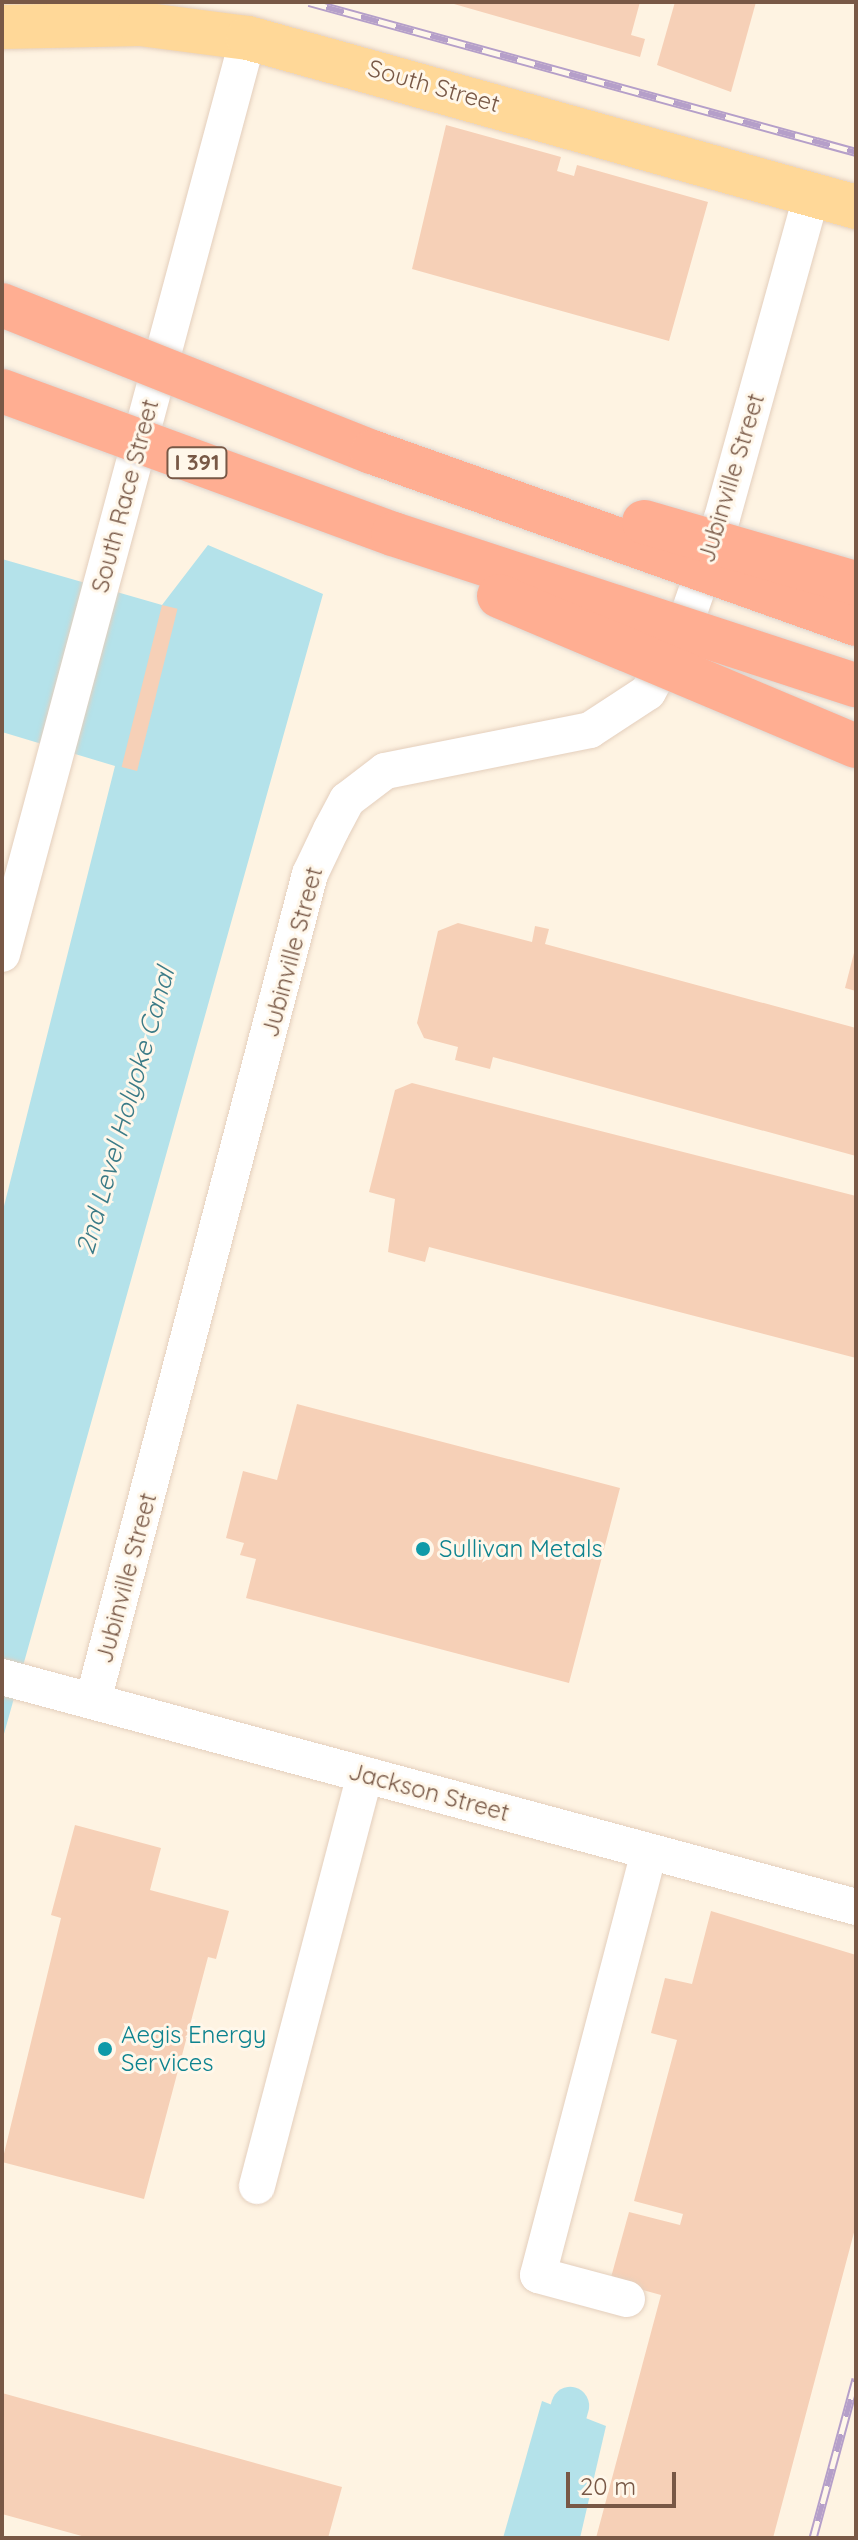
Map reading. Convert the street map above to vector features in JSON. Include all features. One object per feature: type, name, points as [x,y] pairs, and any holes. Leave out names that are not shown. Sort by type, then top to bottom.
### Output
[{"type":"highway","points":[[2,305],[401,463],[856,624]]},
{"type":"highway","points":[[170,369],[856,583]]},
{"type":"highway","name":"I 391","points":[[2,391],[393,534]]},
{"type":"highway","points":[[393,534],[856,685]]},
{"type":"highway","points":[[393,534],[503,599],[856,746]]},
{"type":"main road","name":"South Street","points":[[2,27],[140,24],[248,38],[856,207]]},
{"type":"street","name":"South Race Street","points":[[2,954],[248,38]]},
{"type":"street","name":"Jubinville Street","points":[[93,1701],[310,874],[347,800],[385,771],[590,730],[648,692],[685,624],[722,518],[812,194]]},
{"type":"street","name":"Jackson Street","points":[[2,1677],[856,1907]]},
{"type":"street","points":[[257,2186],[365,1775]]},
{"type":"street","points":[[627,2299],[538,2275],[649,1852]]},
{"type":"water","name":"2nd Level Holyoke Canal","points":[[208,545],[323,594],[2,1741],[2,1214],[115,766],[2,732],[2,559],[162,605]]},
{"type":"water","points":[[542,2401],[606,2426],[580,2538],[503,2538]]},
{"type":"building","points":[[447,2],[640,2],[631,35],[645,39],[640,57]]},
{"type":"building","points":[[675,2],[756,2],[731,92],[657,65]]},
{"type":"building","points":[[446,125],[561,157],[557,171],[574,176],[577,165],[708,202],[669,341],[412,269]]},
{"type":"building","points":[[162,605],[178,609],[137,771],[122,767]]},
{"type":"building","points":[[458,923],[532,942],[535,926],[549,929],[545,944],[856,1028],[856,1156],[493,1057],[490,1069],[455,1060],[458,1047],[424,1038],[417,1023],[438,931]]},
{"type":"building","points":[[856,950],[856,991],[845,988]]},
{"type":"building","points":[[412,1083],[856,1196],[856,1358],[429,1247],[425,1262],[388,1252],[395,1199],[369,1192],[395,1090]]},
{"type":"building","name":"Sullivan Metals","points":[[297,1404],[620,1488],[569,1683],[246,1598],[256,1559],[240,1555],[244,1543],[226,1538],[243,1471],[277,1480]]},
{"type":"building","name":"Aegis Energy Services","points":[[75,1825],[161,1848],[150,1890],[229,1911],[216,1959],[208,1957],[144,2199],[2,2162],[61,1918],[51,1915]]},
{"type":"building","points":[[711,1911],[856,1955],[856,2225],[773,2538],[596,2538],[661,2295],[610,2281],[629,2212],[680,2225],[683,2214],[634,2201],[677,2040],[651,2033],[665,1978],[692,1984]]},
{"type":"building","points":[[2,2393],[342,2487],[328,2538],[89,2538],[2,2514]]},
{"type":"waterway","points":[[534,2538],[570,2406]]},
{"type":"railway","points":[[309,2],[856,152]]},
{"type":"railway","points":[[813,2538],[856,2379]]},
{"type":"place","name":"Sullivan Metals","points":[[423,1549]]},
{"type":"place","name":"Aegis Energy Services","points":[[105,2049]]}]
